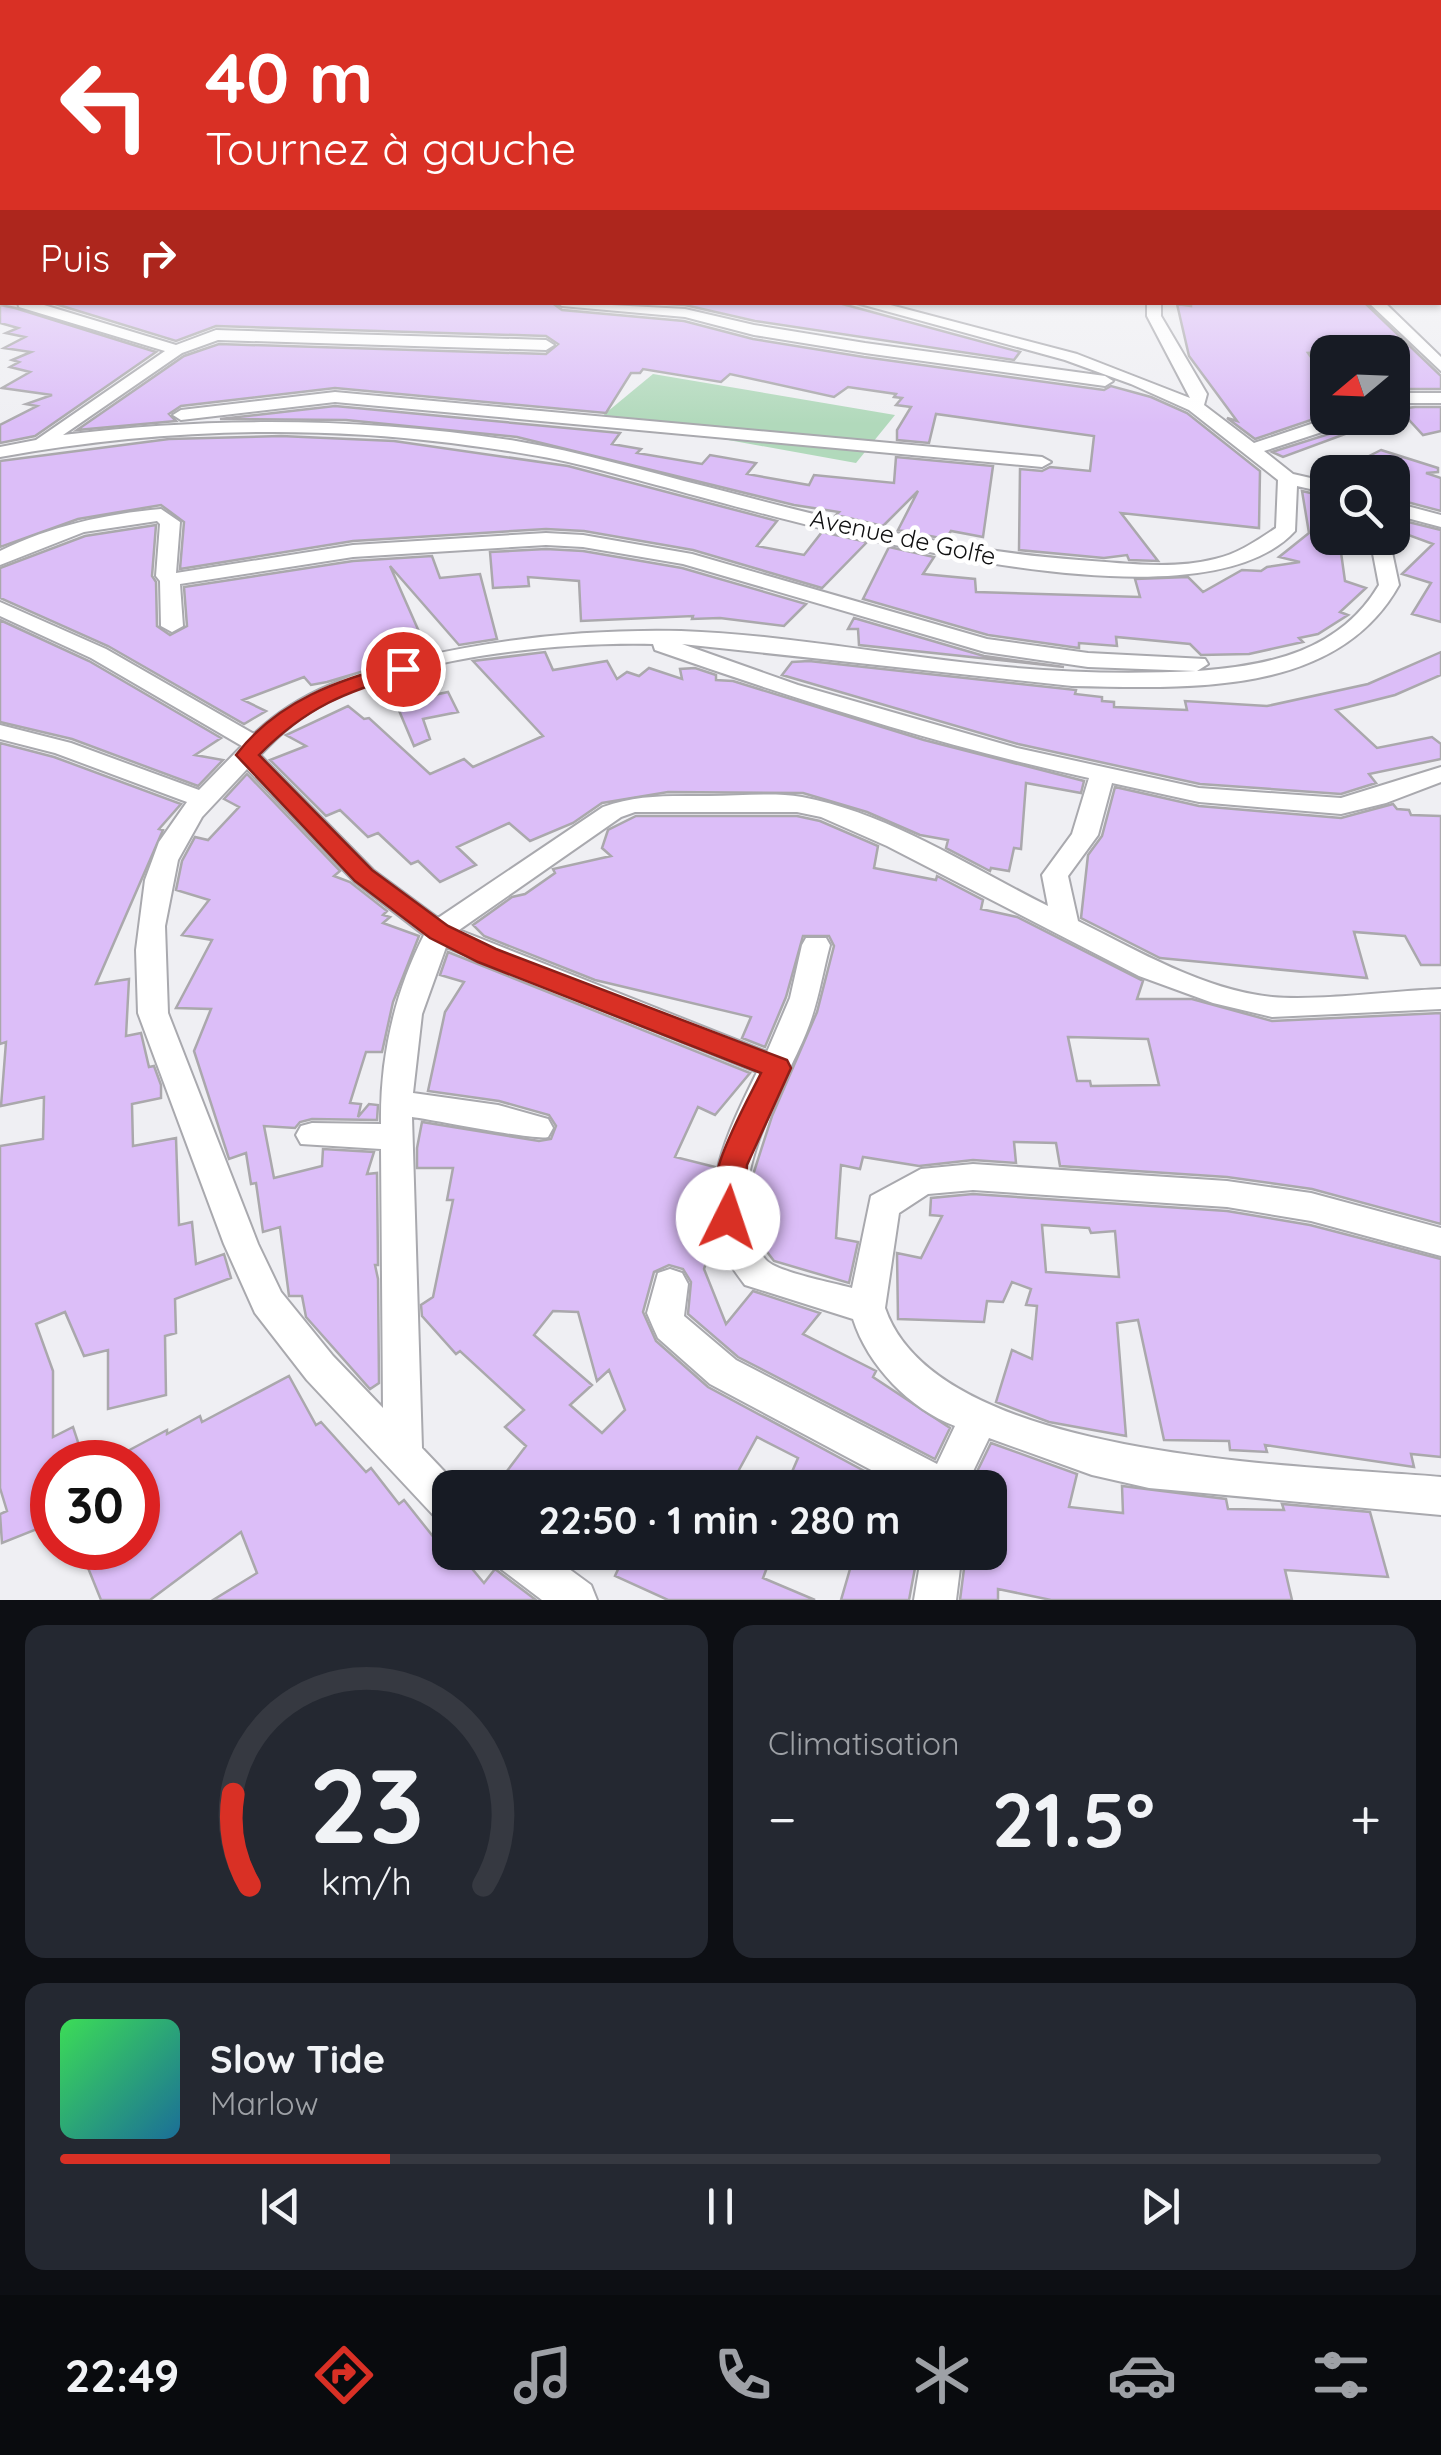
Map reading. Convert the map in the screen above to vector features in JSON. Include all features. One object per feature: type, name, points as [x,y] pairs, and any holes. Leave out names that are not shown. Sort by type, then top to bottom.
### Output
[{"type":"street","points":[[27,305],[178,350]]},
{"type":"street","points":[[599,305],[686,312],[754,330],[1107,382],[1168,396]]},
{"type":"street","points":[[872,305],[1071,357],[1195,406],[1287,478],[1310,484]]},
{"type":"street","points":[[1154,305],[1154,316],[1199,394],[1195,406]]},
{"type":"street","points":[[1378,305],[1441,366]]},
{"type":"street","points":[[36,444],[178,350],[206,337],[240,334],[546,345]]},
{"type":"street","points":[[56,434],[274,402],[335,398],[1042,462]]},
{"type":"street","points":[[1410,398],[1441,398]]},
{"type":"street","name":"Avenue de Golfe","points":[[0,452],[36,444],[184,428],[441,436],[563,455],[960,551],[1026,562],[1132,570],[1201,567],[1238,559],[1258,548],[1285,530],[1289,509],[1287,478]]},
{"type":"street","points":[[1254,449],[1310,430]]},
{"type":"street","points":[[1410,514],[1441,524]]},
{"type":"street","points":[[0,558],[54,534],[93,524],[161,515],[170,522],[166,576],[170,580],[172,626]]},
{"type":"street","points":[[170,580],[353,551],[534,540],[583,541],[685,558],[985,646],[1088,660],[1218,664],[1260,672]]},
{"type":"street","points":[[432,1486],[320,1368],[268,1302],[241,1244],[152,1013],[149,986],[156,900],[171,843],[204,800],[281,720],[312,701],[381,673],[505,650],[644,637],[718,641],[958,671],[1098,683],[1260,672],[1293,662],[1350,635],[1374,611],[1389,585],[1383,555]]},
{"type":"street","points":[[0,608],[133,670],[252,750],[364,876],[439,932],[487,956],[777,1068]]},
{"type":"street","points":[[644,637],[790,690],[1102,777],[1213,797],[1341,806],[1377,798],[1441,774]]},
{"type":"street","points":[[0,732],[63,748],[204,800]]},
{"type":"street","points":[[1066,928],[1056,874],[1085,836],[1102,777]]},
{"type":"street","points":[[403,1455],[396,1103],[407,1014],[419,974],[439,932],[468,907],[612,812],[632,805],[753,801],[829,811],[896,840],[1148,969],[1222,996],[1272,1007],[1441,999]]},
{"type":"street","points":[[816,945],[804,1002],[732,1165],[728,1218],[745,1262],[756,1275],[867,1308]]},
{"type":"street","points":[[396,1103],[498,1117],[537,1128]]},
{"type":"street","points":[[312,1135],[397,1137]]},
{"type":"street","points":[[1441,1242],[1310,1208],[1227,1194],[973,1177],[921,1182],[883,1206],[867,1308],[873,1326],[902,1368],[929,1394],[979,1418],[1092,1458],[1149,1470],[1441,1496]]},
{"type":"street","points":[[670,1284],[666,1312],[671,1327],[723,1372],[914,1470]]},
{"type":"street","points":[[951,1470],[979,1418]]},
{"type":"street","points":[[535,1570],[576,1600]]},
{"type":"street","points":[[935,1600],[939,1570]]},
{"type":"green space","points":[[653,374],[895,415],[856,463],[601,417]]},
{"type":"building","points":[[0,305],[156,352],[35,436],[0,443],[0,425],[37,406],[26,404],[52,395],[2,388],[30,372],[10,367],[19,362],[12,360],[31,352],[4,348],[25,337],[6,333],[18,328],[0,323]]},
{"type":"building","points":[[59,305],[555,305],[562,310],[684,321],[753,339],[864,357],[1104,390],[1111,386],[1151,397],[1187,413],[1260,471],[1259,528],[1121,513],[1158,561],[1129,560],[1127,555],[1104,558],[1019,550],[1020,469],[1090,471],[1094,436],[936,414],[929,443],[897,440],[897,430],[911,407],[896,405],[902,398],[894,397],[896,394],[848,387],[834,397],[730,374],[721,382],[643,369],[631,373],[606,413],[335,388],[181,406],[169,414],[176,421],[77,430],[184,356],[219,344],[546,354],[558,344],[546,336],[216,326],[176,341]]},
{"type":"building","points":[[685,305],[846,305],[1020,352],[1014,360],[755,321]]},
{"type":"building","points":[[1177,305],[1367,305],[1398,335],[1310,335],[1310,420],[1255,439],[1227,418],[1237,421],[1189,356]]},
{"type":"building","points":[[1410,346],[1441,376],[1441,389],[1410,389]]},
{"type":"building","points":[[335,406],[620,433],[612,444],[641,449],[637,453],[702,464],[710,455],[756,463],[747,474],[809,485],[814,475],[894,483],[896,457],[993,466],[983,537],[951,531],[946,539],[898,530],[918,491],[883,526],[836,515],[839,512],[794,505],[517,437],[346,420],[220,419]]},
{"type":"building","points":[[1441,407],[1441,431],[1423,435],[1410,421],[1410,408]]},
{"type":"building","points":[[1326,435],[1342,435],[1283,457],[1272,452]]},
{"type":"building","points":[[281,436],[394,441],[568,466],[777,521],[757,546],[804,555],[822,532],[867,542],[822,588],[693,550],[584,531],[546,529],[353,541],[180,569],[184,522],[161,505],[78,519],[0,547],[0,461],[169,439]]},
{"type":"building","points":[[1381,450],[1397,455],[1371,455]]},
{"type":"building","points":[[1410,459],[1438,468],[1438,472],[1426,473],[1441,478],[1441,511],[1410,503]]},
{"type":"building","points":[[1302,491],[1310,493],[1310,555],[1341,555],[1345,581],[1366,588],[1340,612],[1348,615],[1318,634],[1299,638],[1303,642],[1249,654],[1201,655],[1190,644],[1116,637],[1117,646],[1079,643],[1079,648],[988,635],[863,599],[889,547],[934,557],[923,574],[975,579],[976,592],[1140,597],[1135,579],[1188,577],[1203,592],[1242,570],[1261,571],[1300,562],[1279,557],[1309,533]]},
{"type":"building","points":[[1410,522],[1441,530],[1441,622],[1412,614],[1431,583],[1402,574],[1433,544],[1410,536]]},
{"type":"building","points":[[156,525],[152,576],[156,582],[157,626],[170,635],[187,626],[184,587],[353,561],[432,556],[440,578],[480,574],[497,639],[459,645],[390,566],[428,652],[327,682],[311,685],[304,677],[243,700],[266,711],[244,724],[108,646],[0,598],[0,568],[85,536]]},
{"type":"building","points":[[583,551],[682,568],[806,604],[784,626],[720,618],[692,619],[693,616],[581,621],[579,581],[528,577],[529,586],[493,588],[490,552]]},
{"type":"building","points":[[854,618],[984,656],[1064,667],[859,645],[858,629],[848,629]]},
{"type":"building","points":[[0,620],[89,661],[221,738],[195,755],[223,760],[198,786],[72,739],[0,722]]},
{"type":"building","points":[[545,652],[553,670],[607,661],[617,679],[627,672],[639,676],[649,668],[682,679],[680,669],[695,668],[716,675],[716,680],[733,681],[924,740],[1084,781],[1081,793],[1026,783],[1021,849],[1014,848],[1009,871],[990,871],[946,848],[948,840],[920,835],[867,812],[803,793],[668,792],[602,803],[573,823],[530,841],[509,823],[457,847],[476,865],[440,882],[418,861],[411,864],[378,833],[368,837],[340,810],[326,816],[270,760],[306,746],[286,735],[348,706],[364,719],[369,718],[430,774],[464,759],[473,767],[543,736],[473,661]]},
{"type":"building","points":[[1441,652],[1441,675],[1395,695],[1336,710],[1377,748],[1432,737],[1441,744],[1441,759],[1369,774],[1376,783],[1341,794],[1200,784],[1018,744],[782,675],[792,662],[809,661],[1076,690],[1075,694],[1114,702],[1114,707],[1187,710],[1185,701],[1267,706],[1368,684]]},
{"type":"building","points":[[406,676],[415,699],[448,692],[458,712],[423,719],[430,739],[414,746],[387,682]]},
{"type":"building","points":[[0,743],[54,757],[181,804],[159,829],[163,830],[96,984],[129,979],[126,1036],[141,1033],[149,1067],[154,1066],[161,1085],[161,1098],[132,1104],[133,1146],[176,1138],[179,1225],[192,1222],[196,1264],[224,1254],[231,1278],[175,1299],[176,1333],[165,1336],[166,1395],[108,1409],[108,1350],[84,1356],[65,1312],[36,1324],[53,1371],[53,1437],[73,1427],[77,1440],[30,1440],[30,1532],[2,1543],[0,1514],[7,1511],[0,1488],[0,1146],[43,1139],[44,1097],[1,1106],[6,1042],[0,1044]]},
{"type":"building","points":[[247,774],[340,871],[334,876],[350,882],[387,911],[383,915],[390,917],[383,923],[419,936],[393,1002],[382,1052],[366,1052],[350,1103],[361,1104],[358,1117],[369,1104],[378,1105],[377,1120],[312,1119],[295,1128],[264,1126],[274,1178],[322,1166],[323,1149],[374,1152],[367,1174],[377,1173],[379,1383],[370,1389],[306,1317],[302,1296],[289,1296],[280,1227],[263,1232],[256,1183],[251,1184],[246,1153],[229,1159],[194,1051],[211,1009],[176,1008],[212,940],[182,935],[209,900],[176,890],[182,861],[195,837],[208,840],[239,807],[224,799]]},
{"type":"building","points":[[1115,787],[1199,806],[1341,818],[1393,804],[1397,809],[1409,810],[1411,815],[1441,816],[1441,965],[1421,965],[1405,936],[1354,932],[1367,978],[1160,958],[1081,918],[1088,855],[1102,836]]},
{"type":"building","points":[[636,816],[797,816],[820,821],[878,846],[874,868],[936,880],[937,876],[983,900],[981,909],[1017,917],[1143,981],[1137,999],[1192,999],[1272,1021],[1441,1013],[1441,1224],[1312,1189],[1227,1177],[1060,1166],[1056,1143],[1014,1142],[1016,1163],[973,1160],[919,1166],[863,1157],[860,1169],[841,1165],[836,1238],[858,1242],[849,1283],[774,1261],[758,1240],[762,1226],[753,1225],[752,1178],[772,1116],[817,1012],[834,946],[829,936],[803,936],[786,997],[765,1047],[742,1038],[751,1017],[595,980],[484,936],[473,925],[555,873],[553,869],[611,856],[602,848],[608,830]],"holes":[[[1068,1037],[1148,1039],[1159,1085],[1091,1086],[1090,1081],[1077,1081]]]},
{"type":"building","points":[[448,952],[750,1073],[715,1115],[698,1107],[675,1157],[715,1167],[710,1201],[714,1238],[704,1269],[726,1324],[753,1291],[820,1313],[803,1334],[876,1371],[873,1377],[950,1428],[935,1459],[738,1357],[688,1314],[691,1282],[683,1269],[669,1265],[654,1272],[643,1312],[656,1341],[708,1387],[862,1470],[793,1470],[798,1458],[757,1437],[739,1470],[508,1470],[526,1446],[505,1427],[524,1410],[460,1351],[456,1354],[422,1316],[421,1305],[433,1297],[453,1200],[447,1200],[453,1168],[417,1168],[417,1148],[422,1122],[539,1141],[551,1139],[556,1126],[549,1115],[499,1101],[428,1091],[445,1012],[464,982],[440,975]],"holes":[[[553,1311],[578,1312],[597,1381],[609,1370],[625,1410],[602,1433],[570,1405],[592,1385],[534,1335]]]},
{"type":"building","points":[[973,1194],[1227,1211],[1310,1225],[1441,1259],[1441,1457],[1411,1454],[1414,1467],[1265,1445],[1267,1452],[1230,1450],[1229,1441],[1164,1440],[1138,1320],[1117,1323],[1126,1436],[1049,1422],[996,1402],[1012,1350],[1032,1359],[1037,1306],[1026,1305],[1031,1289],[1012,1282],[1003,1302],[987,1301],[984,1322],[898,1319],[897,1253],[921,1258],[942,1216],[930,1215],[931,1198]],"holes":[[[1042,1225],[1089,1228],[1091,1233],[1115,1231],[1119,1277],[1046,1272]]]},
{"type":"building","points":[[289,1376],[316,1425],[321,1422],[366,1472],[371,1468],[399,1504],[404,1500],[432,1535],[432,1570],[473,1570],[484,1583],[496,1570],[536,1600],[213,1600],[257,1573],[241,1532],[150,1600],[101,1600],[89,1570],[160,1570],[160,1440],[148,1440],[200,1416],[202,1422]]},
{"type":"building","points":[[991,1443],[1077,1474],[1069,1507],[1123,1513],[1122,1486],[1226,1499],[1228,1509],[1284,1510],[1282,1504],[1370,1512],[1388,1577],[1285,1570],[1292,1600],[1051,1600],[998,1589],[998,1600],[960,1600],[964,1570],[1007,1570],[1007,1470],[978,1470]]},
{"type":"building","points":[[618,1570],[766,1570],[763,1578],[815,1600],[668,1600],[615,1576]]},
{"type":"building","points":[[850,1570],[915,1570],[909,1600],[841,1600]]},
{"type":"route","points":[[403,669],[349,684],[312,701],[281,720],[247,755],[364,876],[391,900],[439,932],[487,956],[777,1068],[732,1165],[728,1218]]}]
